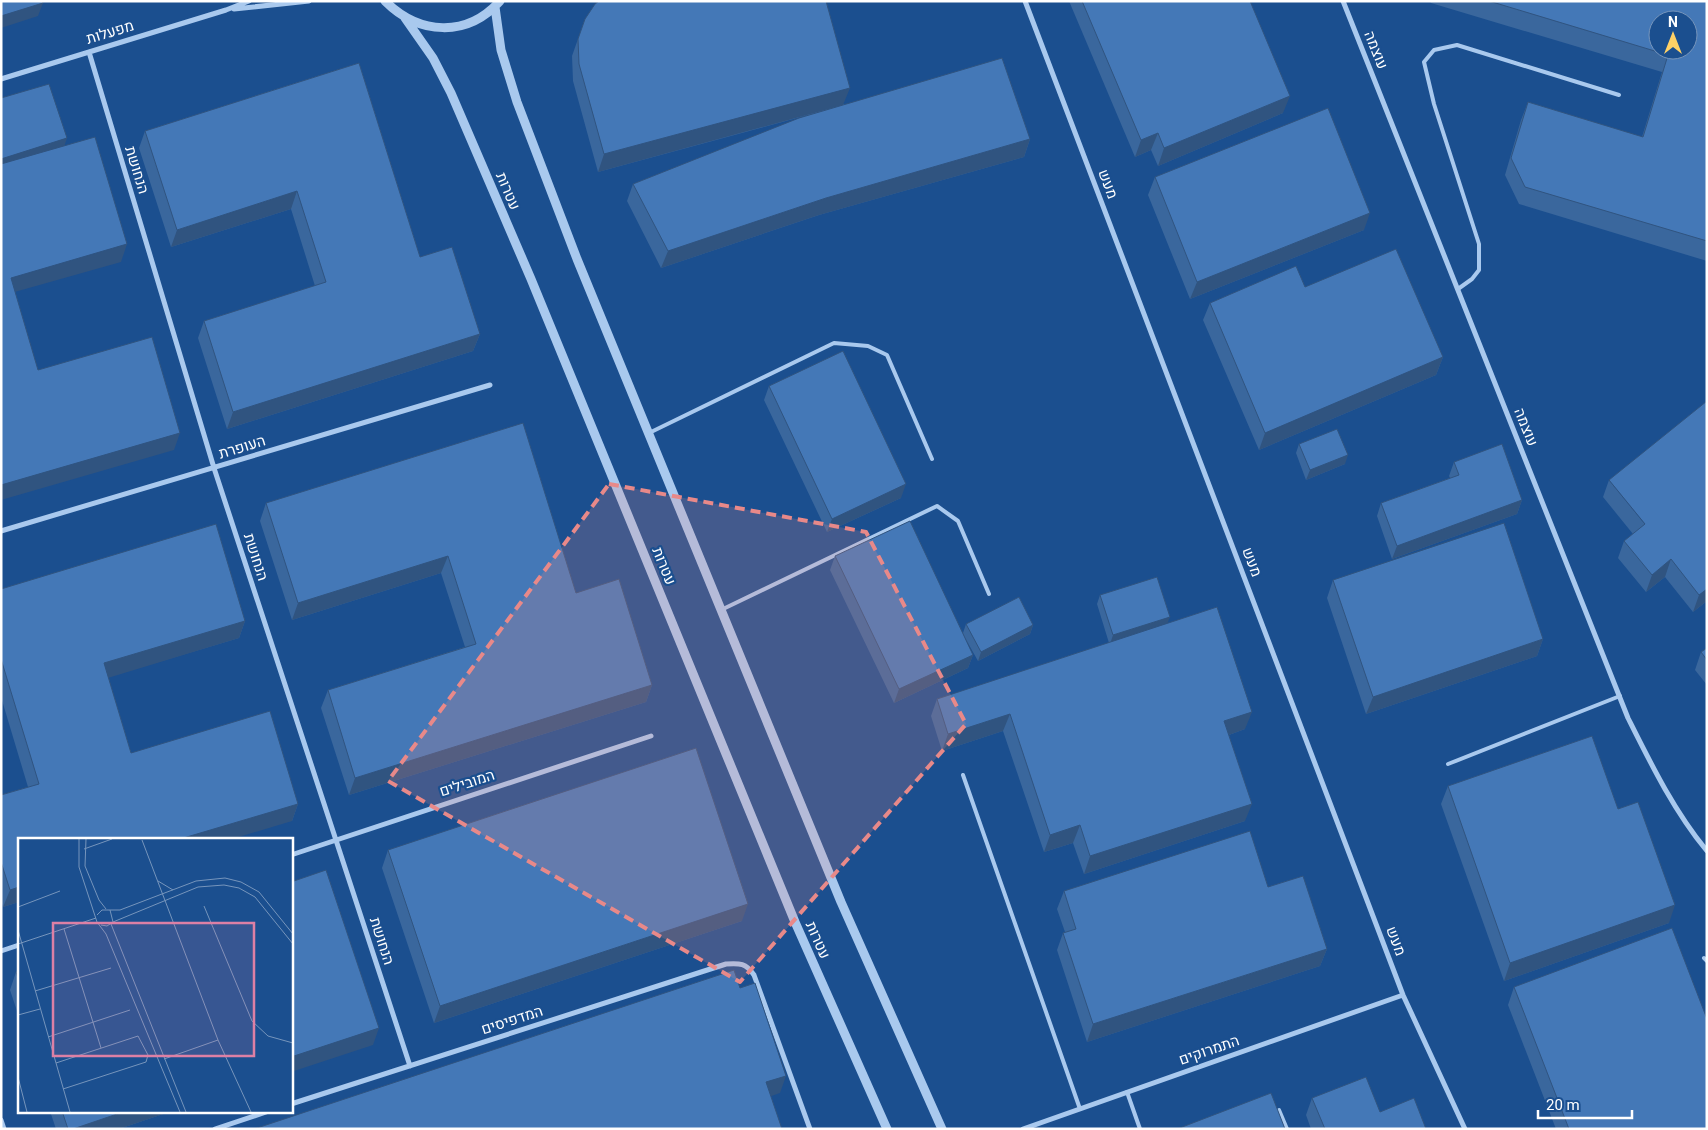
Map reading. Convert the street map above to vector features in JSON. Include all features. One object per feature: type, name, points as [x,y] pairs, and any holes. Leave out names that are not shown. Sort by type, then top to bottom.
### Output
[{"type":"street","name":"מפעלות","points":[[1,79],[226,10],[249,1]]},
{"type":"street","name":"מפעלות","points":[[226,10],[309,1]]},
{"type":"street","points":[[385,1],[406,18],[423,25],[442,28],[462,26],[480,18],[498,4]]},
{"type":"street","name":"מעש","points":[[1025,1],[1403,995],[1465,1129]]},
{"type":"street","name":"עוצמה","points":[[1343,1],[1628,718],[1659,779],[1695,836],[1707,851]]},
{"type":"street","points":[[498,4],[501,50],[517,102],[577,259],[841,902],[942,1129]]},
{"type":"street","name":"עטרות","points":[[406,18],[432,58],[455,102],[531,279],[795,922],[887,1129]]},
{"type":"street","name":"הנחושת","points":[[89,52],[214,468],[410,1066]]},
{"type":"street","name":"העופרת","points":[[1,531],[490,385]]},
{"type":"street","name":"המובילים","points":[[292,855],[651,736]]},
{"type":"street","points":[[1,951],[18,945]]},
{"type":"street","name":"המדפיסים","points":[[292,1104],[726,964],[741,964],[749,967],[758,983],[810,1129]]},
{"type":"street","name":"התמרוקים","points":[[1023,1129],[1403,995]]},
{"type":"street","points":[[215,1129],[266,1112]]},
{"type":"street","points":[[1,1120],[4,1129]]},
{"type":"lane","points":[[1458,289],[1472,279],[1479,270],[1479,244],[1434,104],[1424,62],[1434,50],[1457,45],[1619,95]]},
{"type":"lane","points":[[649,433],[834,343],[868,346],[887,355],[932,459]]},
{"type":"lane","points":[[722,610],[937,506],[958,521],[989,594]]},
{"type":"lane","points":[[1448,764],[1620,696]]},
{"type":"lane","points":[[963,775],[1080,1108]]},
{"type":"lane","points":[[1126,1092],[1140,1129]]},
{"type":"lane","points":[[1279,1110],[1287,1129]]},
{"type":"highlighted area","points":[[609,484],[866,532],[966,724],[740,982],[388,781]]},
{"type":"building","points":[[1,1],[42,1],[43,3],[1,16]]},
{"type":"building","points":[[599,1],[826,1],[850,88],[604,154],[579,64],[578,39],[585,19]]},
{"type":"building","points":[[1082,1],[1250,1],[1290,96],[1164,148],[1158,133],[1141,140]]},
{"type":"building","points":[[1489,1],[1707,1],[1707,241],[1525,187],[1511,158],[1528,102],[1643,137],[1666,60],[1698,60],[1698,10],[1648,10],[1648,49]]},
{"type":"building","points":[[1002,58],[1030,139],[826,198],[668,251],[633,184],[799,118]]},
{"type":"building","points":[[359,63],[420,257],[452,247],[480,334],[233,412],[204,321],[326,282],[297,191],[177,230],[145,131]]},
{"type":"building","points":[[49,84],[67,138],[1,159],[1,98]]},
{"type":"building","points":[[1328,108],[1370,213],[1197,282],[1155,177]]},
{"type":"building","points":[[95,137],[127,244],[11,278],[38,370],[152,337],[180,433],[1,485],[1,164]]},
{"type":"building","points":[[1396,249],[1443,357],[1265,433],[1210,303],[1296,266],[1305,287]]},
{"type":"building","points":[[843,351],[906,484],[832,519],[769,386]]},
{"type":"building","points":[[1707,401],[1707,589],[1699,595],[1671,559],[1652,575],[1624,541],[1645,524],[1609,480]]},
{"type":"building","points":[[523,423],[576,593],[619,579],[652,685],[355,778],[328,690],[476,644],[448,556],[298,603],[266,503]]},
{"type":"building","points":[[1337,429],[1348,455],[1310,470],[1299,444]]},
{"type":"building","points":[[1502,444],[1522,500],[1397,546],[1381,503],[1459,475],[1454,462]]},
{"type":"building","points":[[910,521],[973,655],[899,689],[835,556]]},
{"type":"building","points":[[1504,523],[1543,639],[1373,697],[1333,580]]},
{"type":"building","points":[[216,524],[245,621],[104,663],[131,753],[270,711],[298,804],[183,838],[18,838],[18,887],[10,890],[1,862],[1,795],[39,784],[1,659],[1,589]]},
{"type":"building","points":[[1157,577],[1170,617],[1113,635],[1100,595]]},
{"type":"building","points":[[1019,597],[1033,625],[981,652],[966,624]]},
{"type":"building","points":[[1217,607],[1252,712],[1224,721],[1252,804],[1090,856],[1080,825],[1050,835],[1010,714],[948,734],[937,699]]},
{"type":"building","points":[[1707,648],[1707,660],[1701,652]]},
{"type":"building","points":[[1592,736],[1618,809],[1638,802],[1675,905],[1510,963],[1448,786]]},
{"type":"building","points":[[696,748],[748,904],[440,1006],[388,850]]},
{"type":"building","points":[[1250,831],[1268,887],[1303,876],[1327,949],[1093,1024],[1063,933],[1076,929],[1064,891]]},
{"type":"building","points":[[326,870],[379,1028],[292,1057],[292,882]]},
{"type":"building","points":[[1672,928],[1707,1019],[1707,1129],[1569,1129],[1514,987]]},
{"type":"building","points":[[734,970],[740,988],[755,983],[786,1076],[766,1082],[782,1129],[254,1129]]},
{"type":"building","points":[[1366,1077],[1380,1112],[1414,1098],[1426,1129],[1325,1129],[1312,1098]]},
{"type":"building","points":[[1271,1093],[1285,1129],[1177,1129]]},
{"type":"building","points":[[62,1112],[123,1112],[73,1129],[68,1129]]}]
